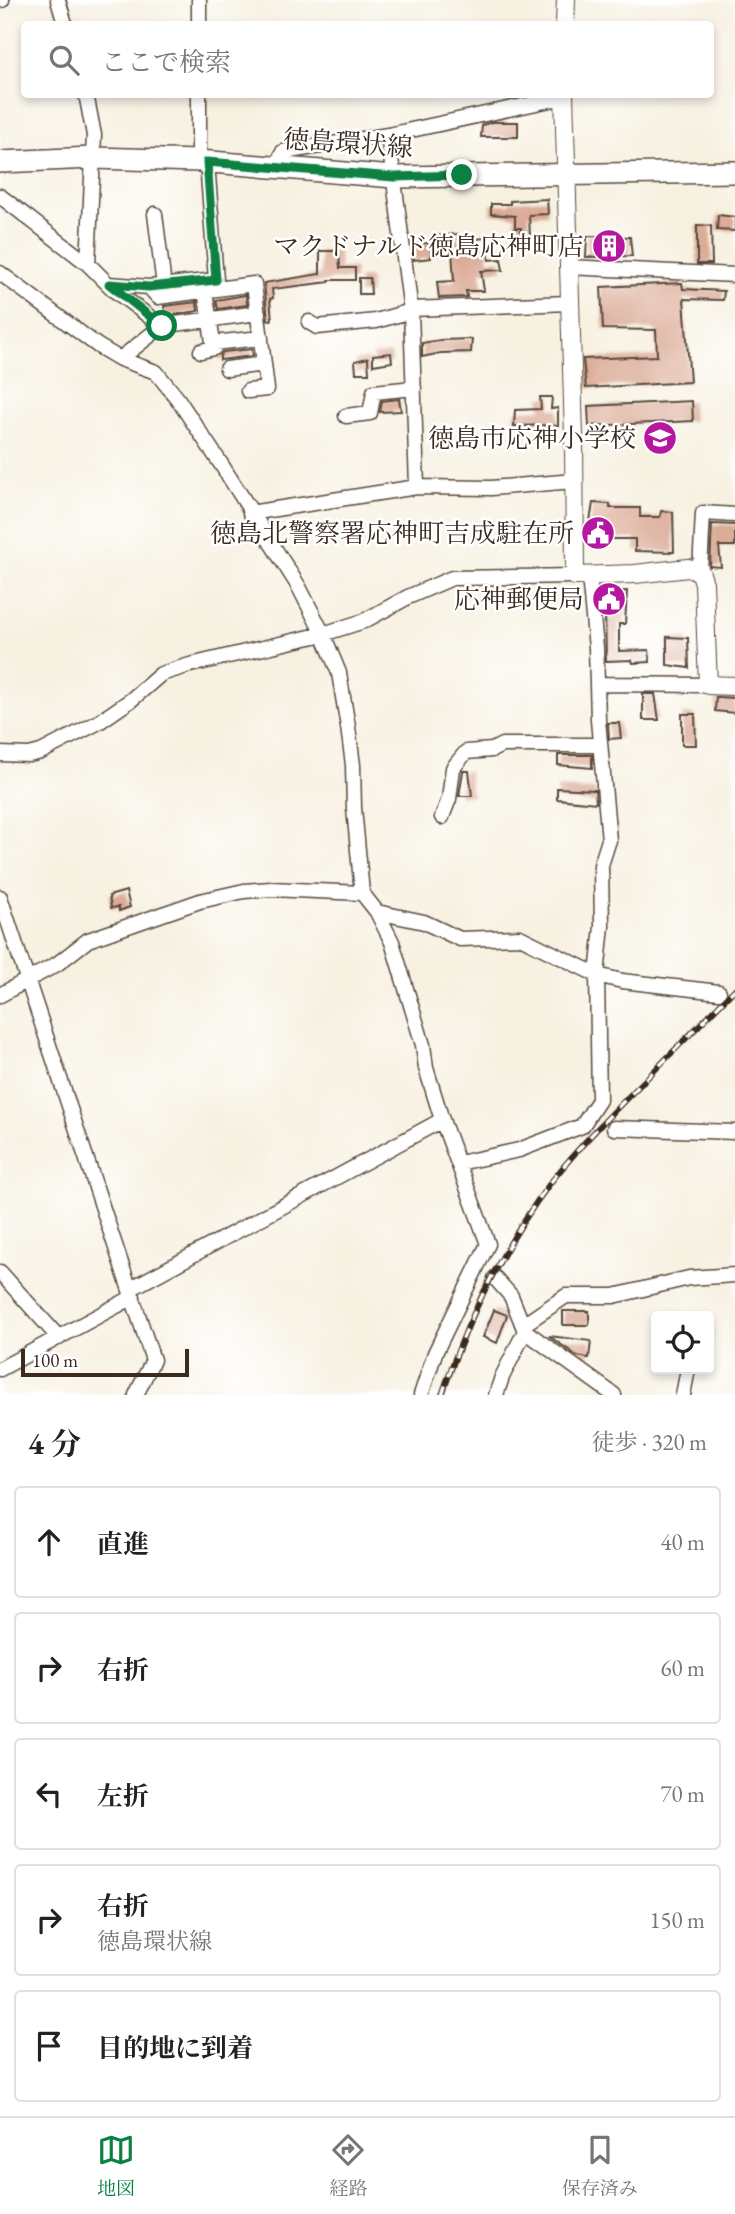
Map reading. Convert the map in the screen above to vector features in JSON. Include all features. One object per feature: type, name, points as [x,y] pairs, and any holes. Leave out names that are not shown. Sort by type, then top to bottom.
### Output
[{"type":"main road","name":"徳島環状線","points":[[0,162],[93,158],[203,161],[394,177],[735,172]]},
{"type":"street","points":[[58,0],[64,21]]},
{"type":"street","points":[[199,0],[199,21]]},
{"type":"street","points":[[565,21],[566,0]]},
{"type":"street","points":[[87,98],[94,135],[88,264]]},
{"type":"street","points":[[109,284],[157,286],[216,280],[199,98]]},
{"type":"street","points":[[276,167],[283,152],[388,135],[555,98]]},
{"type":"street","points":[[459,1163],[519,1150],[582,1126],[599,1100],[597,975],[601,926],[601,865],[609,840],[600,744],[596,648],[582,576],[574,481],[564,98]]},
{"type":"street","points":[[388,135],[411,310],[417,487]]},
{"type":"street","points":[[0,196],[162,326],[120,359]]},
{"type":"street","points":[[155,214],[158,297],[254,284],[267,389],[248,391]]},
{"type":"street","points":[[568,267],[735,275]]},
{"type":"street","points":[[0,275],[98,346],[120,359],[156,372],[177,398],[221,464],[299,587],[339,673],[353,765],[362,893],[377,912],[392,942],[442,1120],[488,1244],[486,1274],[435,1353],[421,1395]]},
{"type":"street","points":[[205,290],[209,318],[207,347],[261,338]]},
{"type":"street","points":[[309,322],[317,327],[365,322],[411,310],[569,303]]},
{"type":"street","points":[[174,324],[258,313]]},
{"type":"street","points":[[227,369],[264,364]]},
{"type":"street","points":[[346,416],[370,413],[373,392],[414,388]]},
{"type":"street","points":[[250,513],[417,487],[491,488],[574,481]]},
{"type":"street","points":[[708,685],[704,583],[700,571],[703,513],[735,515]]},
{"type":"street","points":[[0,754],[29,755],[41,752],[99,722],[131,700],[161,674],[323,634],[364,621],[408,597],[452,578],[635,574],[688,568],[700,571]]},
{"type":"street","points":[[597,684],[735,686]]},
{"type":"street","points":[[442,817],[449,799],[453,768],[466,752],[492,750],[502,745],[600,744]]},
{"type":"street","points":[[0,995],[57,964],[88,940],[200,901],[244,891],[271,889],[362,893]]},
{"type":"street","points":[[0,897],[153,1360],[136,1395]]},
{"type":"street","points":[[377,912],[424,922],[460,939],[520,937],[597,975],[622,981],[719,992]]},
{"type":"street","points":[[0,1369],[442,1120]]},
{"type":"street","points":[[614,1128],[735,1132]]},
{"type":"street","points":[[0,1272],[59,1338]]},
{"type":"street","points":[[486,1274],[511,1296],[524,1328],[614,1395]]},
{"type":"street","points":[[495,1395],[524,1328],[566,1296],[614,1296],[689,1278],[735,1275]]},
{"type":"street","points":[[683,1395],[687,1374]]},
{"type":"building","points":[[518,122],[518,137],[481,137],[482,125]]},
{"type":"building","points":[[547,199],[548,214],[529,215],[530,238],[522,239],[521,228],[515,228],[515,216],[491,214],[491,204]]},
{"type":"building","points":[[718,215],[735,217],[735,231],[717,230]]},
{"type":"building","points":[[697,225],[711,226],[712,264],[697,264]]},
{"type":"building","points":[[458,234],[459,240],[487,238],[489,260],[501,259],[503,270],[481,271],[484,291],[466,291],[467,297],[439,298],[437,282],[454,281],[452,250],[433,250],[432,236]]},
{"type":"building","name":"マクドナルド徳島応神町店","points":[[587,236],[630,237],[632,256],[586,257]]},
{"type":"building","points":[[430,243],[431,258],[414,260],[412,244]]},
{"type":"building","points":[[320,251],[339,251],[340,268],[355,268],[355,280],[329,280],[272,289],[272,320],[268,320],[264,283],[320,274]]},
{"type":"building","points":[[359,278],[370,278],[371,294],[359,294]]},
{"type":"building","points":[[682,283],[683,289],[724,291],[723,300],[684,299],[690,382],[586,388],[583,359],[657,356],[656,330],[603,329],[601,287]]},
{"type":"building","points":[[246,295],[247,305],[218,309],[216,300]]},
{"type":"building","points":[[197,302],[198,311],[166,316],[164,306]]},
{"type":"building","points":[[472,339],[471,352],[422,357],[422,343]]},
{"type":"building","points":[[252,349],[253,356],[220,360],[223,352]]},
{"type":"building","points":[[391,353],[392,362],[373,365],[373,355]]},
{"type":"building","points":[[368,358],[369,373],[356,373],[355,361]]},
{"type":"building","points":[[540,397],[552,397],[551,409],[558,408],[558,425],[514,426],[515,410],[541,409]]},
{"type":"building","points":[[399,399],[401,411],[380,412],[382,401]]},
{"type":"building","points":[[692,401],[693,421],[589,426],[588,406]]},
{"type":"building","points":[[593,503],[610,504],[610,508],[640,508],[640,517],[660,517],[661,511],[673,512],[674,552],[635,551],[635,539],[587,539]]},
{"type":"building","points":[[712,524],[735,525],[735,546],[719,546],[721,567],[710,566]]},
{"type":"building","points":[[627,591],[625,624],[619,624],[619,651],[649,650],[650,662],[606,661],[605,609],[602,609],[600,592]]},
{"type":"building","points":[[667,637],[688,638],[689,668],[667,665]]},
{"type":"building","points":[[643,694],[655,694],[659,720],[643,720]]},
{"type":"building","points":[[716,697],[735,698],[735,713],[715,711]]},
{"type":"building","points":[[682,714],[695,714],[696,745],[682,745]]},
{"type":"building","points":[[608,723],[619,723],[621,738],[609,739]]},
{"type":"building","points":[[558,755],[592,755],[592,768],[558,765]]},
{"type":"building","points":[[463,771],[469,771],[472,796],[459,796]]},
{"type":"building","points":[[557,788],[595,790],[596,803],[557,799]]},
{"type":"building","points":[[126,891],[130,907],[119,911],[119,907],[111,908],[109,896]]},
{"type":"building","points":[[494,1310],[507,1315],[497,1343],[483,1337]]},
{"type":"building","points":[[563,1311],[589,1311],[589,1325],[563,1325]]},
{"type":"building","points":[[549,1336],[591,1341],[589,1358],[577,1356]]},
{"type":"railway","points":[[442,1395],[488,1284],[517,1232],[551,1182],[598,1128],[735,989]]},
{"type":"place","name":"マクドナルド徳島応神町店","points":[[609,246]]},
{"type":"place","name":"徳島市応神小学校","points":[[660,438]]},
{"type":"place","name":"徳島北警察署応神町吉成駐在所","points":[[598,533]]},
{"type":"place","name":"応神郵便局","points":[[609,599]]},
{"type":"route","points":[[162,326],[109,284],[149,287],[216,280],[207,162],[394,177],[462,175]]}]
